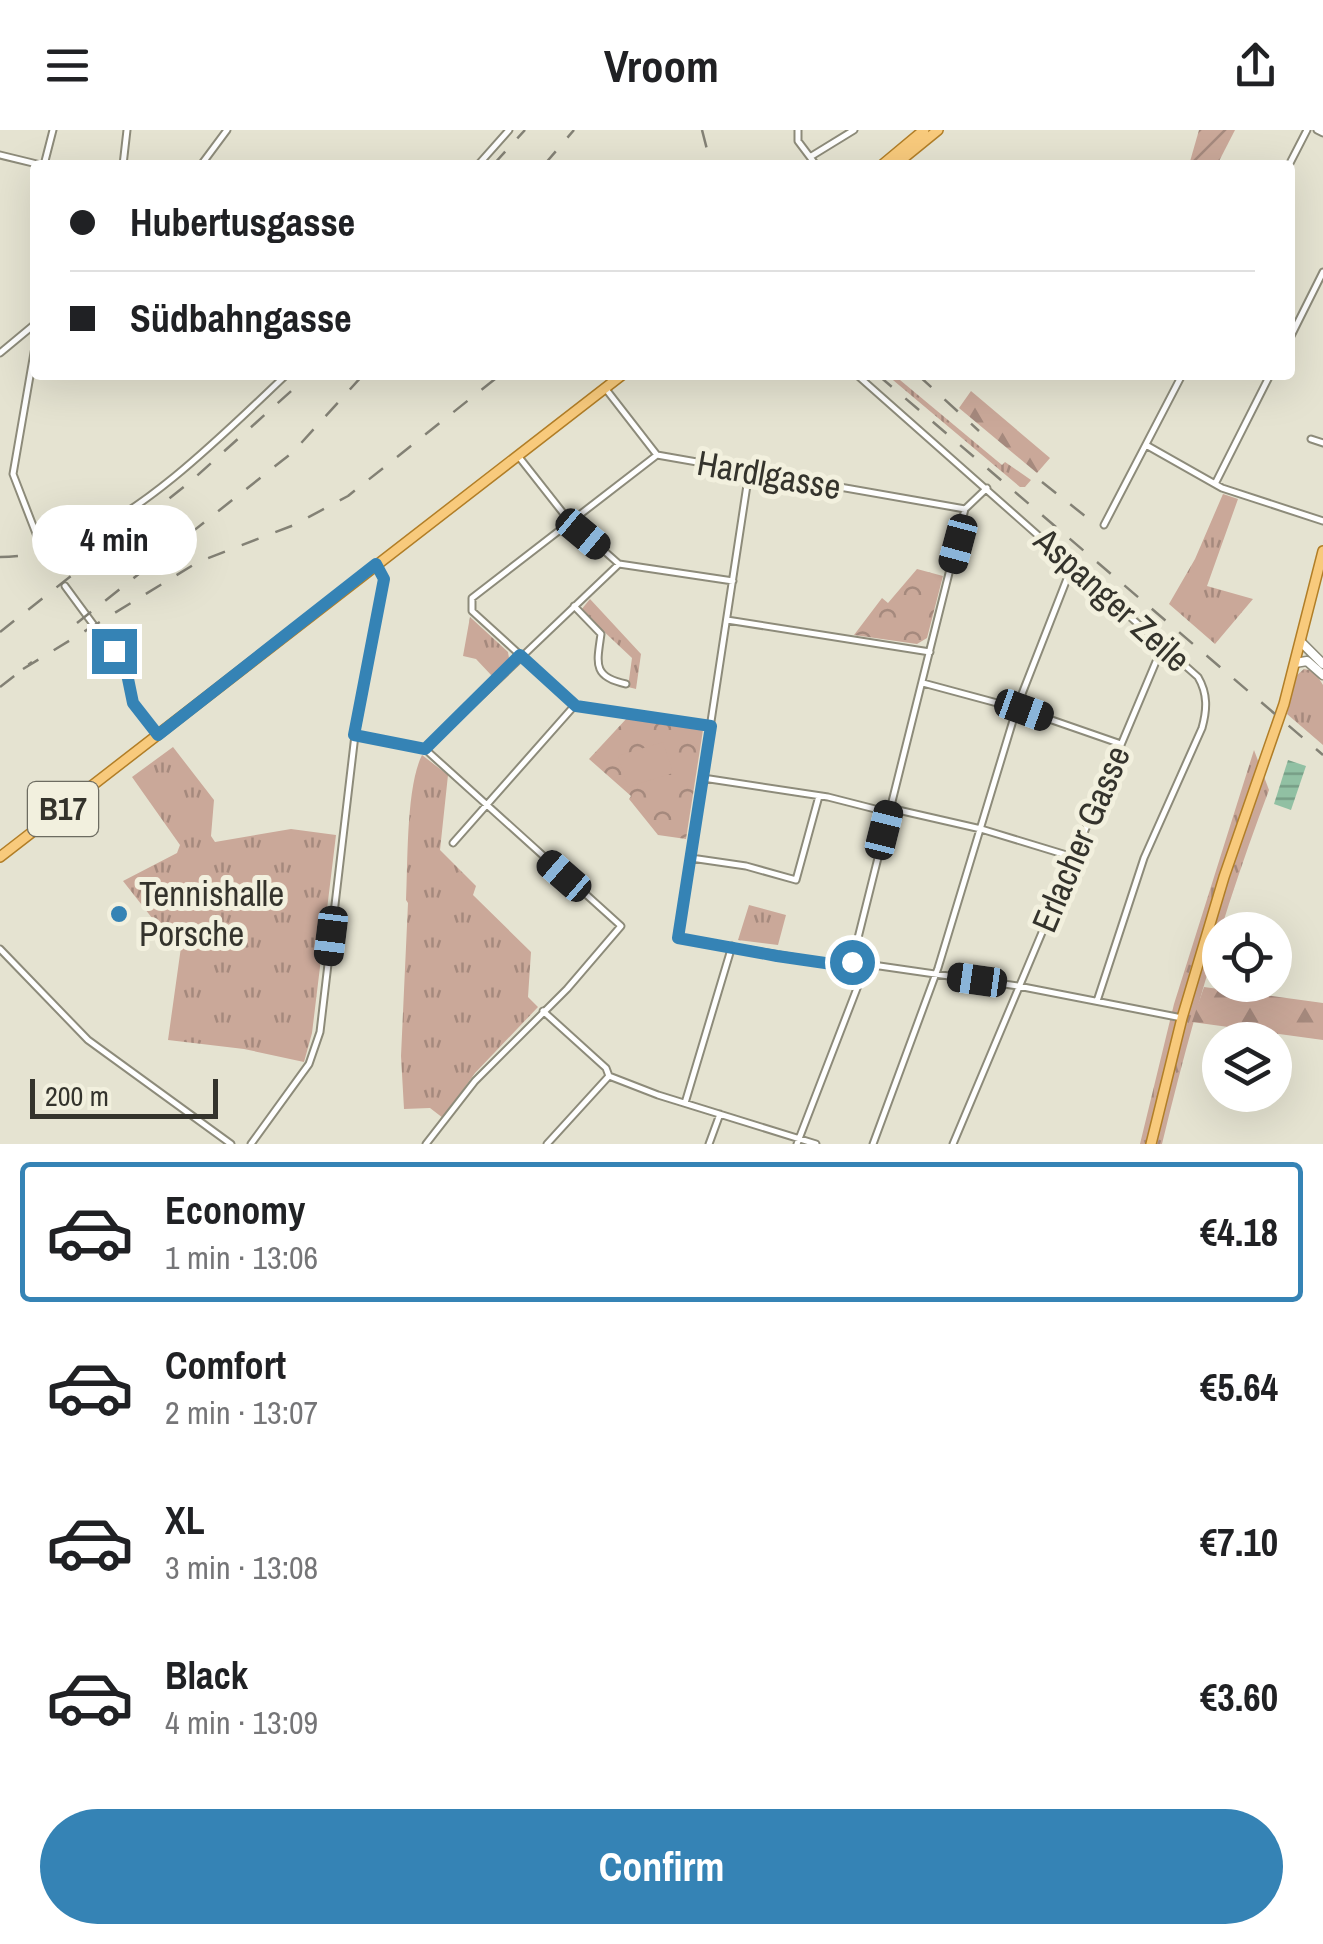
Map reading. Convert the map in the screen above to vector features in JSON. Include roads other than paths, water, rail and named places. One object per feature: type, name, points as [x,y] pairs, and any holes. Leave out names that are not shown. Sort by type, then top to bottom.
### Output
[{"type":"main road","points":[[888,160],[924,130]]},
{"type":"main road","points":[[901,160],[938,130]]},
{"type":"main road","name":"B17","points":[[0,858],[615,380]]},
{"type":"main road","points":[[1151,1144],[1182,1018],[1318,587],[1323,551]]},
{"type":"street","points":[[45,160],[54,130]]},
{"type":"street","points":[[123,160],[126,130]]},
{"type":"street","points":[[204,160],[227,130]]},
{"type":"street","points":[[482,160],[509,130]]},
{"type":"street","points":[[810,157],[854,130]]},
{"type":"street","points":[[1292,160],[1307,130]]},
{"type":"street","points":[[797,133],[812,160]]},
{"type":"street","points":[[0,155],[30,162]]},
{"type":"street","points":[[1295,328],[1323,272]]},
{"type":"street","points":[[0,354],[28,331],[30,336]]},
{"type":"street","points":[[30,375],[12,474],[41,545],[84,534],[139,502],[194,459],[281,380]]},
{"type":"street","name":"Aspanger Zeile","points":[[863,380],[988,488],[1204,686],[1205,716],[1144,858],[1098,1001]]},
{"type":"street","points":[[1104,525],[1179,380]]},
{"type":"street","points":[[1215,484],[1267,380]]},
{"type":"street","name":"Hardlgasse","points":[[605,388],[657,455],[965,509]]},
{"type":"street","points":[[1311,439],[1323,443]]},
{"type":"street","points":[[1146,445],[1215,484],[1323,521]]},
{"type":"street","points":[[518,455],[570,522],[619,564],[733,582]]},
{"type":"street","points":[[657,455],[472,598],[470,605],[472,612],[576,706],[711,726]]},
{"type":"street","points":[[749,472],[678,938],[760,954],[832,964],[852,962],[1018,986],[1182,1018]]},
{"type":"street","points":[[852,962],[965,509],[988,488]]},
{"type":"street","points":[[251,1144],[309,1064],[320,1032],[354,735],[384,579],[376,564]]},
{"type":"street","points":[[425,749],[619,564]]},
{"type":"street","points":[[873,1144],[936,974],[1017,708],[1072,566]]},
{"type":"street","points":[[65,586],[126,669],[133,703],[158,735]]},
{"type":"street","points":[[574,606],[600,634],[597,662],[601,674],[626,684]]},
{"type":"street","points":[[727,620],[930,652]]},
{"type":"street","points":[[1301,642],[1323,664]]},
{"type":"street","name":"Erlacher Gasse","points":[[953,1144],[1162,645]]},
{"type":"street","points":[[1295,663],[1308,661],[1323,674]]},
{"type":"street","points":[[923,683],[1017,708],[1121,744]]},
{"type":"street","points":[[453,844],[576,706]]},
{"type":"street","points":[[354,735],[425,749],[622,926],[567,989],[475,1080],[426,1144]]},
{"type":"street","points":[[703,778],[819,796],[981,829],[1073,857]]},
{"type":"street","points":[[691,858],[746,866],[796,880],[819,796]]},
{"type":"street","points":[[685,1103],[732,946]]},
{"type":"street","points":[[1,951],[88,1040],[231,1144]]},
{"type":"street","points":[[798,1141],[866,965]]},
{"type":"street","points":[[543,1010],[606,1068],[608,1076]]},
{"type":"street","points":[[608,1076],[816,1144]]},
{"type":"street","points":[[547,1144],[608,1076]]},
{"type":"street","points":[[709,1144],[720,1114]]},
{"type":"street","points":[[553,1138],[560,1144]]},
{"type":"railway","points":[[498,160],[525,130]]},
{"type":"railway","points":[[548,160],[574,130]]},
{"type":"railway","points":[[702,130],[710,160]]},
{"type":"railway","points":[[0,632],[190,482],[303,380]]},
{"type":"railway","points":[[77,623],[293,452],[358,380]]},
{"type":"railway","points":[[23,669],[198,562],[294,525],[348,496],[494,380]]},
{"type":"railway","points":[[884,380],[1323,755]]},
{"type":"railway","points":[[923,380],[979,431]]},
{"type":"railway","points":[[1042,482],[1085,516]]},
{"type":"railway","points":[[0,557],[67,546],[128,518]]},
{"type":"railway","points":[[0,687],[32,662]]},
{"type":"place","name":"Tennishalle Porsche","points":[[119,914]]}]
